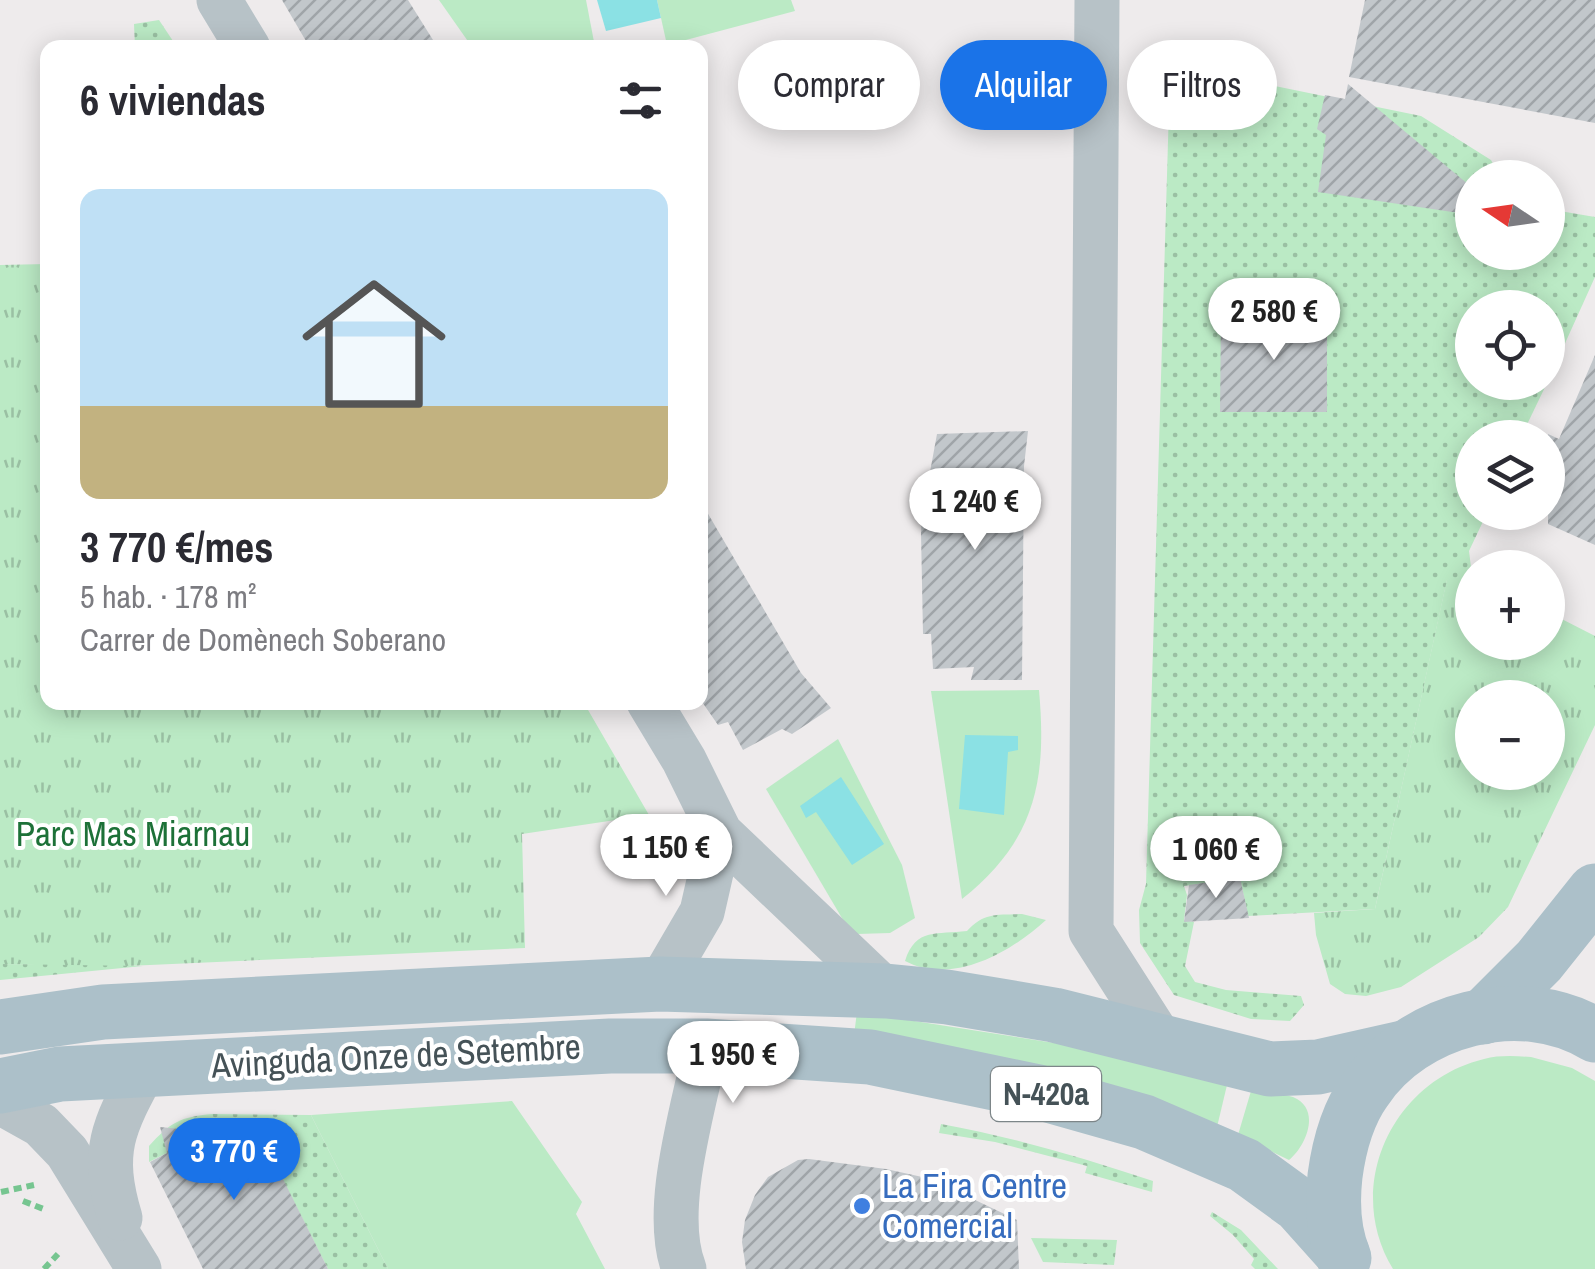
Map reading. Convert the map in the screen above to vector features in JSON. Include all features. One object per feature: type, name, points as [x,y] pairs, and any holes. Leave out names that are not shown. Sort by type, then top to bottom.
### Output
[{"type":"main road","name":"N-420a","points":[[1483,1017],[1539,961],[1595,891]]},
{"type":"main road","name":"Avinguda Onze de Setembre","points":[[0,1027],[104,1012],[660,984],[886,990],[1054,1015],[1162,1042]]},
{"type":"main road","name":"N-420a","points":[[1162,1042],[1270,1069],[1318,1067],[1407,1047],[1461,1020],[1520,1012],[1578,1024],[1595,1035]]},
{"type":"main road","name":"Avinguda Onze de Setembre","points":[[0,1086],[60,1074],[145,1068],[610,1046],[706,1046],[870,1057],[1038,1092],[1144,1122],[1244,1164],[1299,1205],[1346,1261]]},
{"type":"main road","name":"N-420a","points":[[1346,1261],[1332,1203],[1339,1143],[1365,1089],[1407,1047]]},
{"type":"street","points":[[219,0],[243,40]]},
{"type":"street","points":[[1096,0],[1091,931],[1162,1042]]},
{"type":"street","points":[[654,710],[720,833],[886,990]]},
{"type":"street","points":[[660,984],[702,912],[720,833]]},
{"type":"street","points":[[684,1269],[676,1249],[677,1192],[706,1046]]},
{"type":"street","points":[[134,1259],[114,1198],[109,1149],[145,1068]]},
{"type":"street","points":[[0,1102],[41,1125],[67,1152],[134,1259]]},
{"type":"path","points":[[1,1192],[35,1185]]},
{"type":"path","points":[[23,1200],[57,1210]]},
{"type":"path","points":[[44,1269],[58,1254]]},
{"type":"green space","points":[[439,0],[586,0],[594,40],[467,40]]},
{"type":"green space","points":[[657,0],[791,0],[795,11],[686,40],[666,40]]},
{"type":"green space","points":[[159,20],[172,40],[135,40],[134,24]]},
{"type":"green space","points":[[1277,86],[1421,116],[1491,160],[1455,160],[1455,270],[1565,270],[1565,212],[1595,217],[1595,277],[1565,343],[1565,290],[1455,290],[1455,400],[1539,400],[1529,420],[1455,420],[1455,530],[1479,530],[1469,550],[1455,550],[1455,578],[1447,580],[1375,909],[1248,916],[1240,878],[1184,886],[1184,920],[1194,922],[1185,966],[1195,982],[1226,990],[1301,996],[1304,1005],[1290,1021],[1251,1019],[1174,995],[1140,943],[1139,910],[1146,884],[1168,130],[1277,130]]},
{"type":"green space","name":"Parc Mas Miarnau","points":[[40,264],[40,710],[588,710],[649,815],[522,834],[525,948],[105,967],[0,964],[0,265]]},
{"type":"green space","points":[[1455,578],[1455,660],[1565,660],[1565,621],[1595,636],[1595,725],[1565,788],[1565,680],[1455,680],[1455,790],[1564,790],[1508,907],[1479,937],[1401,987],[1366,996],[1345,994],[1330,984],[1314,913],[1375,909],[1447,579]]},
{"type":"green space","points":[[1039,690],[1041,752],[1031,806],[1006,854],[962,899],[931,691]]},
{"type":"green space","points":[[838,739],[902,865],[915,918],[890,933],[857,934],[846,925],[766,789]]},
{"type":"green space","points":[[1022,914],[1046,920],[999,954],[980,962],[942,970],[905,961],[915,943],[929,935],[967,931],[979,920],[992,916]]},
{"type":"green space","points":[[0,964],[143,966],[0,980]]},
{"type":"green space","points":[[857,1012],[1061,1044],[1227,1085],[1217,1127],[854,1035]]},
{"type":"green space","points":[[1531,1057],[1572,1068],[1595,1081],[1595,1269],[1393,1269],[1379,1237],[1373,1205],[1376,1172],[1385,1142],[1402,1113],[1424,1090],[1452,1071],[1490,1058]]},
{"type":"green space","points":[[1251,1091],[1293,1097],[1307,1110],[1305,1137],[1289,1160],[1238,1135]]},
{"type":"green space","points":[[512,1101],[582,1202],[576,1214],[605,1269],[388,1269],[311,1115]]},
{"type":"green space","points":[[212,1114],[311,1115],[388,1269],[328,1269],[261,1137],[179,1129],[167,1153],[149,1162],[149,1146],[170,1126]]},
{"type":"green space","points":[[941,1124],[1127,1172],[1153,1181],[1152,1192],[1085,1173],[1087,1166],[995,1142],[939,1133]]},
{"type":"green space","points":[[1212,1212],[1241,1230],[1278,1269],[1255,1269],[1251,1265],[1254,1259],[1210,1216]]},
{"type":"green space","points":[[1031,1238],[1117,1240],[1114,1265],[1043,1262]]},
{"type":"water","points":[[597,0],[657,0],[661,18],[606,31]]},
{"type":"water","points":[[965,735],[1018,736],[1018,750],[1008,752],[1004,815],[959,809]]},
{"type":"water","points":[[841,777],[884,844],[852,865],[816,812],[806,818],[800,806]]},
{"type":"building","points":[[282,0],[408,0],[433,40],[305,40]]},
{"type":"building","points":[[1365,0],[1595,0],[1595,123],[1349,77]]},
{"type":"building","points":[[1348,84],[1455,173],[1455,212],[1318,192],[1326,135],[1317,129],[1325,95],[1345,99]]},
{"type":"building","points":[[1221,313],[1327,314],[1327,412],[1220,412]]},
{"type":"building","points":[[1595,355],[1595,545],[1561,530],[1565,530],[1565,425]]},
{"type":"building","points":[[1028,431],[1024,466],[1022,680],[971,680],[974,667],[933,669],[931,634],[923,634],[921,533],[924,473],[930,472],[937,434]]},
{"type":"building","points":[[708,514],[801,673],[831,708],[792,734],[782,729],[743,750],[728,722],[718,725],[708,710]]},
{"type":"building","points":[[1240,878],[1249,918],[1184,922],[1189,885]]},
{"type":"building","points":[[160,1127],[262,1137],[328,1269],[203,1269],[150,1162],[167,1153]]},
{"type":"building","name":"La Fira Centre Comercial","points":[[798,1160],[886,1169],[972,1188],[973,1199],[1017,1220],[1019,1269],[746,1269],[742,1242],[755,1195],[768,1177]]},
{"type":"place","name":"La Fira Centre Comercial","points":[[862,1206]]}]
